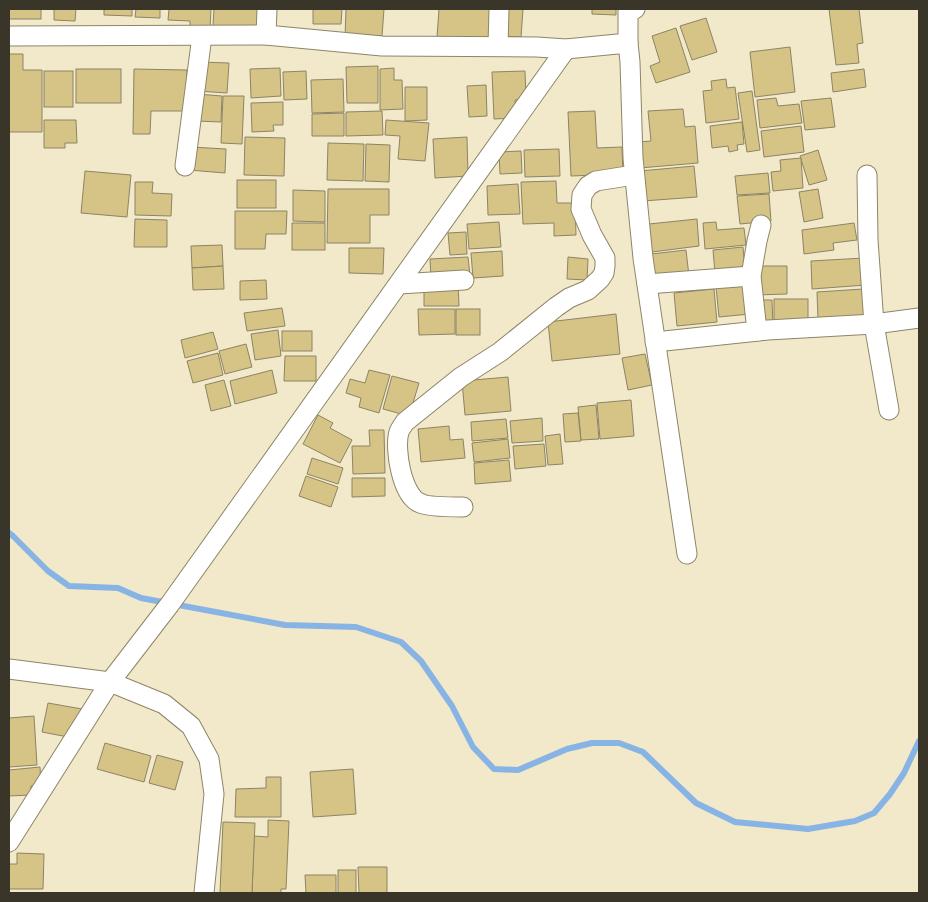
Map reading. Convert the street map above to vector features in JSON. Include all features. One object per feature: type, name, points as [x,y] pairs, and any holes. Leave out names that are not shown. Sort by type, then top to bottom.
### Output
[{"type":"street","points":[[266,36],[267,9]]},
{"type":"street","points":[[498,46],[499,9]]},
{"type":"street","points":[[630,10],[628,43],[634,175],[643,258],[687,554]]},
{"type":"street","points":[[9,36],[266,36],[382,46],[498,46],[566,49],[628,43]]},
{"type":"street","points":[[185,166],[202,36]]},
{"type":"street","points":[[9,842],[110,682],[170,604],[566,49]]},
{"type":"street","points":[[462,508],[421,504],[413,499],[408,491],[397,452],[399,432],[405,422],[461,376],[500,352],[556,307],[569,298],[588,290],[600,279],[604,273],[604,258],[581,208],[582,195],[588,186],[596,181],[634,175]]},
{"type":"street","points":[[867,175],[868,240],[874,324],[889,410]]},
{"type":"street","points":[[757,331],[751,276],[761,225]]},
{"type":"street","points":[[647,284],[751,276]]},
{"type":"street","points":[[399,284],[464,280]]},
{"type":"street","points":[[655,342],[757,331],[874,324],[919,318]]},
{"type":"street","points":[[9,669],[110,682],[164,704],[191,726],[209,759],[214,794],[204,893]]},
{"type":"building","points":[[9,9],[41,9],[41,19],[9,19]]},
{"type":"building","points":[[54,9],[76,9],[75,21],[54,20]]},
{"type":"building","points":[[104,9],[132,9],[132,16],[104,15]]},
{"type":"building","points":[[136,9],[160,9],[160,18],[135,17]]},
{"type":"building","points":[[169,9],[211,9],[210,29],[190,29],[190,21],[168,20]]},
{"type":"building","points":[[214,9],[258,9],[257,28],[213,26]]},
{"type":"building","points":[[313,9],[342,9],[341,24],[313,24]]},
{"type":"building","points":[[346,9],[384,9],[382,36],[365,35],[345,38]]},
{"type":"building","points":[[439,9],[491,9],[489,40],[437,37]]},
{"type":"building","points":[[502,9],[523,9],[521,37],[501,36]]},
{"type":"building","points":[[592,9],[616,9],[616,15],[592,14]]},
{"type":"building","points":[[829,9],[859,9],[863,43],[857,44],[859,63],[836,65]]},
{"type":"building","points":[[706,18],[717,52],[692,60],[680,26]]},
{"type":"building","points":[[676,28],[690,72],[656,83],[650,66],[660,62],[652,36]]},
{"type":"building","points":[[790,47],[795,92],[755,97],[750,52]]},
{"type":"building","points":[[9,54],[23,54],[23,70],[42,70],[42,132],[9,132]]},
{"type":"building","points":[[200,62],[229,63],[227,93],[198,91]]},
{"type":"building","points":[[378,66],[378,103],[347,103],[346,67]]},
{"type":"building","points":[[280,68],[281,96],[251,98],[250,69]]},
{"type":"building","points":[[394,68],[394,80],[402,80],[403,109],[380,110],[380,69]]},
{"type":"building","points":[[76,69],[121,69],[121,103],[76,103]]},
{"type":"building","points":[[134,69],[187,70],[186,111],[151,111],[150,134],[133,134]]},
{"type":"building","points":[[864,69],[866,87],[833,92],[831,73]]},
{"type":"building","points":[[44,71],[73,71],[73,107],[44,107]]},
{"type":"building","points":[[306,71],[307,99],[284,100],[283,72]]},
{"type":"building","points":[[525,71],[526,99],[515,100],[516,118],[494,119],[492,72]]},
{"type":"building","points":[[343,79],[344,112],[312,113],[311,80]]},
{"type":"building","points":[[726,79],[727,88],[735,87],[739,119],[706,123],[703,91],[712,90],[711,81]]},
{"type":"building","points":[[486,85],[487,116],[469,117],[467,86]]},
{"type":"building","points":[[405,87],[427,87],[427,120],[405,121]]},
{"type":"building","points":[[752,91],[760,150],[747,152],[738,93]]},
{"type":"building","points":[[197,94],[222,96],[221,122],[196,121]]},
{"type":"building","points":[[223,96],[244,96],[242,144],[221,143]]},
{"type":"building","points":[[776,98],[778,106],[799,104],[802,123],[760,128],[757,100]]},
{"type":"building","points":[[831,98],[835,127],[805,130],[801,101]]},
{"type":"building","points":[[283,102],[283,125],[273,125],[274,131],[252,132],[251,103]]},
{"type":"building","points":[[683,109],[685,127],[695,126],[698,163],[640,168],[638,142],[651,141],[648,111]]},
{"type":"building","points":[[382,111],[383,135],[346,136],[346,112]]},
{"type":"building","points":[[595,111],[597,148],[622,147],[623,174],[571,176],[568,112]]},
{"type":"building","points":[[344,113],[344,136],[312,136],[312,114]]},
{"type":"building","points":[[44,120],[76,120],[77,143],[65,143],[65,148],[44,148]]},
{"type":"building","points":[[386,120],[429,123],[425,161],[398,159],[400,136],[385,135]]},
{"type":"building","points":[[742,122],[744,144],[737,145],[738,150],[729,152],[728,146],[712,148],[710,126]]},
{"type":"building","points":[[801,126],[804,152],[764,157],[761,131]]},
{"type":"building","points":[[245,137],[285,138],[284,176],[244,175]]},
{"type":"building","points":[[467,137],[468,176],[435,178],[433,139]]},
{"type":"building","points":[[328,143],[364,144],[363,181],[327,180]]},
{"type":"building","points":[[366,144],[390,145],[389,182],[365,181]]},
{"type":"building","points":[[191,147],[226,149],[225,173],[189,170]]},
{"type":"building","points":[[559,149],[560,176],[525,177],[524,150]]},
{"type":"building","points":[[818,150],[827,180],[809,185],[800,156]]},
{"type":"building","points":[[521,151],[522,173],[500,174],[499,152]]},
{"type":"building","points":[[801,158],[803,188],[773,191],[771,172],[781,171],[780,160]]},
{"type":"building","points":[[694,166],[697,197],[643,201],[640,171]]},
{"type":"building","points":[[85,171],[131,175],[127,217],[81,213]]},
{"type":"building","points":[[768,173],[770,193],[737,195],[735,176]]},
{"type":"building","points":[[237,180],[276,180],[276,208],[237,208]]},
{"type":"building","points":[[556,181],[557,203],[575,203],[576,235],[554,236],[554,223],[523,224],[521,182]]},
{"type":"building","points":[[135,182],[153,182],[152,193],[172,194],[171,216],[135,215]]},
{"type":"building","points":[[518,184],[520,214],[488,215],[487,186]]},
{"type":"building","points":[[328,189],[389,189],[389,215],[370,215],[370,243],[327,243]]},
{"type":"building","points":[[818,189],[823,218],[804,222],[799,192]]},
{"type":"building","points":[[293,190],[325,191],[325,222],[293,221]]},
{"type":"building","points":[[769,194],[771,221],[740,224],[737,196]]},
{"type":"building","points":[[235,211],[287,211],[286,234],[266,234],[265,249],[235,249]]},
{"type":"building","points":[[135,219],[167,220],[167,247],[134,247]]},
{"type":"building","points":[[697,219],[699,246],[652,252],[649,224]]},
{"type":"building","points":[[499,222],[501,247],[469,249],[467,224]]},
{"type":"building","points":[[716,222],[717,230],[744,228],[746,245],[705,249],[703,223]]},
{"type":"building","points":[[292,223],[325,223],[325,250],[292,250]]},
{"type":"building","points":[[854,223],[857,240],[833,243],[834,250],[804,254],[802,230]]},
{"type":"building","points":[[466,232],[467,254],[450,255],[448,233]]},
{"type":"building","points":[[222,245],[223,266],[192,268],[191,246]]},
{"type":"building","points":[[743,247],[745,270],[715,273],[713,250]]},
{"type":"building","points":[[349,248],[384,248],[383,274],[349,273]]},
{"type":"building","points":[[686,250],[689,276],[654,280],[651,254]]},
{"type":"building","points":[[502,251],[503,276],[473,278],[471,253]]},
{"type":"building","points":[[468,257],[470,276],[431,279],[430,259]]},
{"type":"building","points":[[568,257],[588,259],[587,280],[567,279]]},
{"type":"building","points":[[864,258],[866,285],[812,289],[811,261]]},
{"type":"building","points":[[223,266],[224,289],[193,290],[192,268]]},
{"type":"building","points":[[755,266],[787,266],[787,294],[755,295]]},
{"type":"building","points":[[266,280],[267,299],[240,300],[240,281]]},
{"type":"building","points":[[458,282],[459,306],[424,306],[424,291]]},
{"type":"building","points":[[747,284],[750,314],[719,317],[716,287]]},
{"type":"building","points":[[714,289],[717,322],[677,326],[674,293]]},
{"type":"building","points":[[863,289],[865,316],[818,319],[817,292]]},
{"type":"building","points":[[774,299],[808,299],[808,326],[774,326]]},
{"type":"building","points":[[757,300],[772,300],[773,328],[757,328]]},
{"type":"building","points":[[282,308],[285,326],[247,331],[244,313]]},
{"type":"building","points":[[418,309],[455,309],[455,334],[419,335]]},
{"type":"building","points":[[456,309],[480,309],[480,335],[456,335]]},
{"type":"building","points":[[616,314],[620,354],[552,361],[548,322]]},
{"type":"building","points":[[278,330],[281,356],[255,360],[251,334]]},
{"type":"building","points":[[282,331],[312,331],[312,351],[282,351]]},
{"type":"building","points":[[213,332],[218,349],[185,358],[181,340]]},
{"type":"building","points":[[246,344],[252,367],[225,374],[219,351]]},
{"type":"building","points":[[218,353],[223,375],[193,383],[187,361]]},
{"type":"building","points":[[645,354],[652,385],[628,390],[622,358]]},
{"type":"building","points":[[285,356],[316,356],[316,381],[284,381]]},
{"type":"building","points":[[272,370],[277,393],[235,404],[230,381]]},
{"type":"building","points":[[369,370],[390,375],[379,413],[359,407],[361,398],[346,393],[350,379],[365,383]]},
{"type":"building","points":[[392,376],[419,383],[409,416],[383,409]]},
{"type":"building","points":[[508,377],[511,411],[465,415],[462,381]]},
{"type":"building","points":[[224,380],[231,406],[211,411],[205,385]]},
{"type":"building","points":[[631,400],[634,436],[600,439],[597,403]]},
{"type":"building","points":[[596,405],[599,439],[581,440],[578,407]]},
{"type":"building","points":[[578,413],[581,441],[565,442],[563,414]]},
{"type":"building","points":[[318,415],[333,423],[330,428],[352,440],[340,463],[303,444]]},
{"type":"building","points":[[542,418],[543,441],[512,443],[510,421]]},
{"type":"building","points":[[506,419],[508,438],[472,441],[471,422]]},
{"type":"building","points":[[449,426],[450,440],[463,439],[465,458],[421,462],[418,429]]},
{"type":"building","points":[[369,430],[384,430],[385,473],[353,474],[352,446],[370,446]]},
{"type":"building","points":[[560,434],[563,464],[548,465],[545,436]]},
{"type":"building","points":[[508,439],[510,458],[474,462],[472,443]]},
{"type":"building","points":[[544,444],[546,466],[515,469],[513,446]]},
{"type":"building","points":[[312,458],[343,468],[338,484],[307,474]]},
{"type":"building","points":[[509,460],[511,481],[475,484],[474,463]]},
{"type":"building","points":[[306,476],[338,487],[331,507],[299,496]]},
{"type":"building","points":[[352,478],[385,478],[385,496],[352,497]]},
{"type":"building","points":[[48,703],[82,709],[68,737],[42,732]]},
{"type":"building","points":[[34,716],[37,765],[9,767],[9,718]]},
{"type":"building","points":[[105,743],[151,756],[144,782],[97,769]]},
{"type":"building","points":[[157,755],[183,762],[175,790],[149,783]]},
{"type":"building","points":[[40,767],[41,785],[31,786],[31,795],[9,796],[9,770]]},
{"type":"building","points":[[353,769],[356,814],[313,817],[310,772]]},
{"type":"building","points":[[266,777],[281,777],[281,817],[235,817],[236,789],[266,788]]},
{"type":"building","points":[[268,820],[289,821],[286,889],[281,889],[281,893],[252,893],[254,836],[268,837]]},
{"type":"building","points":[[223,822],[255,823],[252,893],[220,893]]},
{"type":"building","points":[[17,853],[44,854],[43,889],[9,889],[9,864],[17,864]]},
{"type":"building","points":[[358,867],[387,867],[387,893],[359,893]]},
{"type":"building","points":[[338,870],[356,870],[356,893],[338,893]]},
{"type":"building","points":[[305,875],[336,875],[336,893],[306,893]]},
{"type":"waterway","points":[[9,533],[48,571],[69,586],[118,588],[141,598],[285,625],[356,627],[401,642],[421,661],[452,706],[473,747],[494,769],[518,770],[567,749],[592,743],[619,743],[643,752],[696,803],[735,822],[808,829],[855,821],[874,813],[904,773],[919,741]]}]
